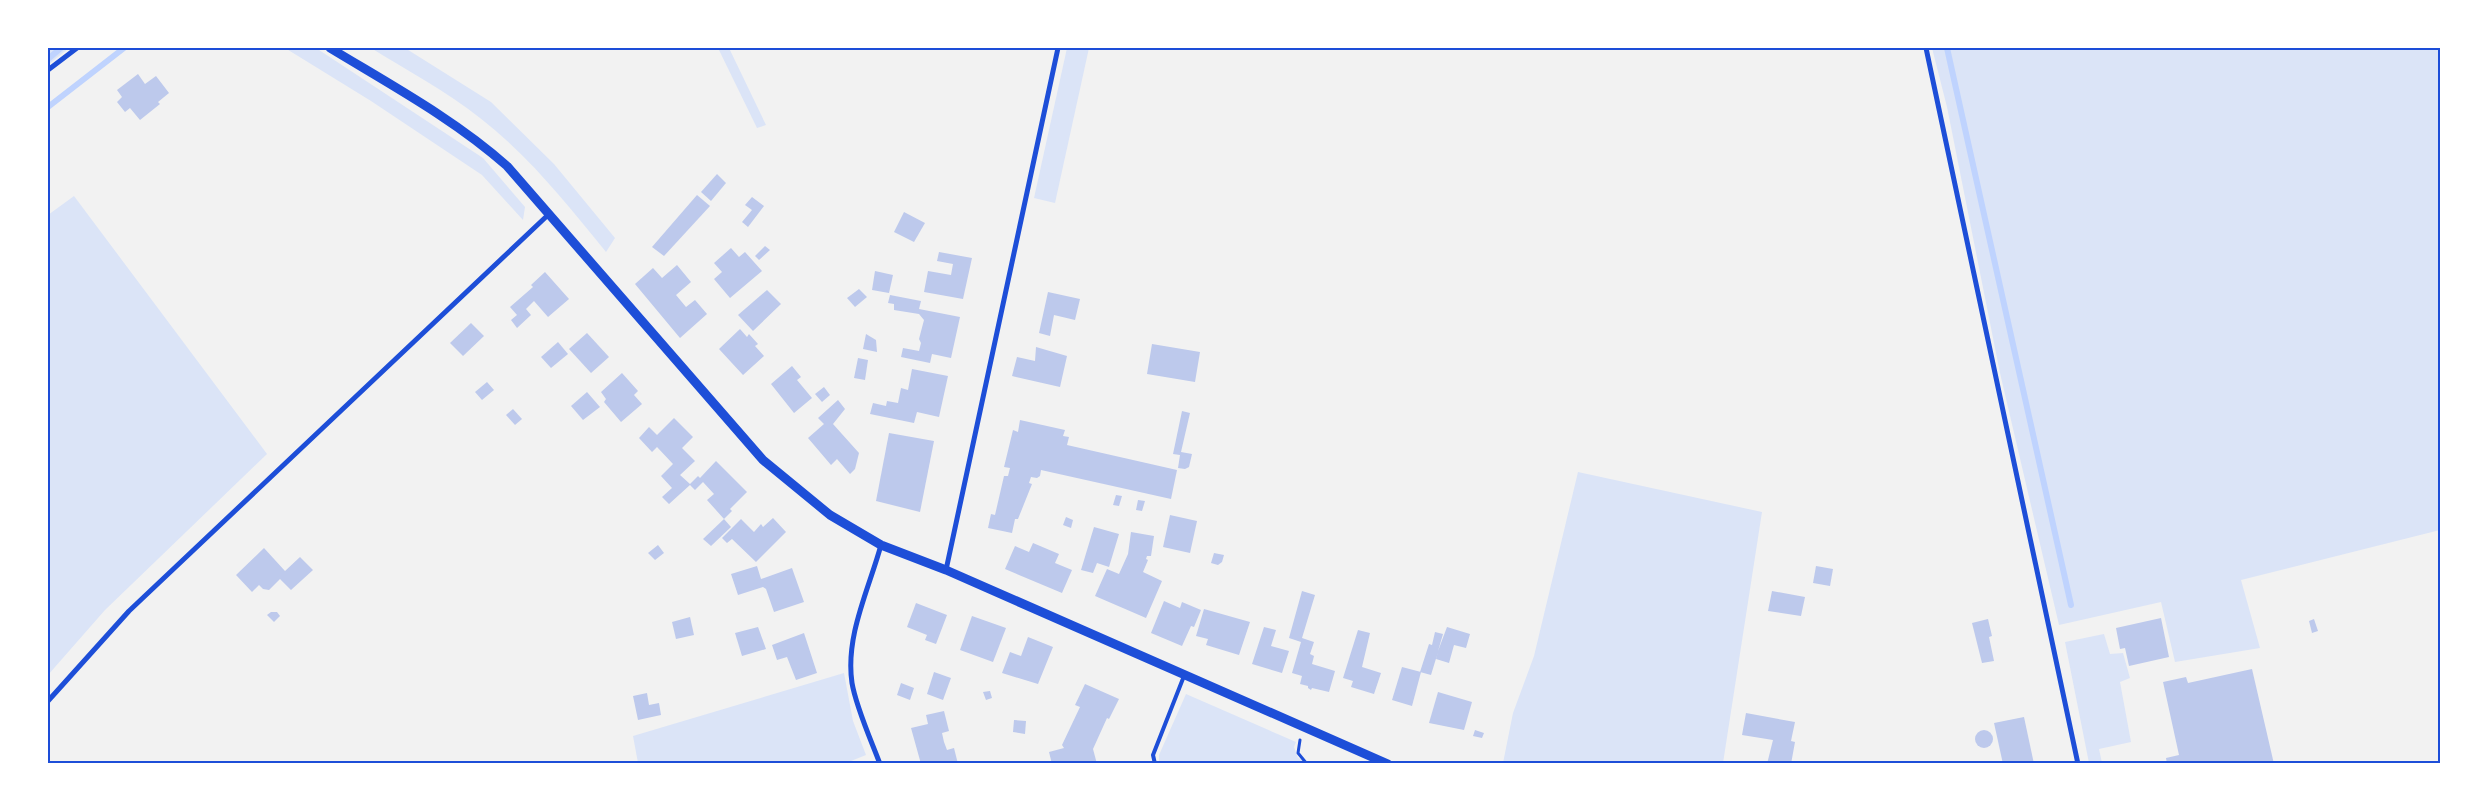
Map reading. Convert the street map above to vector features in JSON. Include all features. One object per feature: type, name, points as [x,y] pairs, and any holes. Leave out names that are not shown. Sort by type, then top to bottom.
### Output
[{"type":"street","points":[[48,70],[77,48]]},
{"type":"street","points":[[330,48],[452,123],[482,144],[507,166],[763,460],[830,515],[881,545],[946,570],[1388,764]]},
{"type":"street","points":[[946,570],[1058,48]]},
{"type":"street","points":[[1926,48],[2078,764]]},
{"type":"street","points":[[48,702],[129,611],[549,214]]},
{"type":"street","points":[[880,764],[852,684],[851,653],[857,621],[881,545]]},
{"type":"lane","points":[[1155,764],[1153,755],[1184,676]]},
{"type":"path","points":[[1304,727],[1298,746],[1298,753],[1307,764]]},
{"type":"shaded area","points":[[48,48],[69,48],[48,65]]},
{"type":"shaded area","points":[[285,48],[316,48],[483,158],[525,207],[523,220],[482,175],[371,101]]},
{"type":"shaded area","points":[[371,48],[405,48],[491,102],[554,164],[615,238],[606,252],[547,181],[498,133],[454,99]]},
{"type":"shaded area","points":[[718,48],[729,48],[766,125],[757,128]]},
{"type":"shaded area","points":[[1067,48],[1089,48],[1055,203],[1034,198]]},
{"type":"shaded area","points":[[1932,48],[2440,48],[2440,530],[2241,580],[2260,648],[2175,662],[2161,602],[2059,625],[2000,373],[1947,107]]},
{"type":"shaded area","points":[[74,196],[267,454],[105,610],[48,675],[48,215]]},
{"type":"shaded area","points":[[1578,472],[1762,512],[1723,763],[1503,763],[1513,713],[1534,656]]},
{"type":"shaded area","points":[[2104,634],[2110,654],[2123,653],[2130,678],[2120,682],[2131,742],[2099,749],[2102,763],[2089,763],[2065,642]]},
{"type":"shaded area","points":[[844,673],[853,721],[866,755],[846,763],[638,763],[633,736]]},
{"type":"shaded area","points":[[1186,694],[1296,742],[1294,747],[1298,758],[1305,761],[1304,764],[1159,764],[1159,755]]},
{"type":"building","points":[[138,74],[145,84],[156,76],[169,93],[158,102],[160,104],[140,120],[130,108],[125,112],[117,102],[122,97],[117,90]]},
{"type":"building","points":[[717,174],[726,183],[711,201],[701,192]]},
{"type":"building","points":[[697,195],[710,206],[664,256],[652,247]]},
{"type":"building","points":[[752,197],[764,206],[748,227],[742,222],[752,210],[745,205]]},
{"type":"building","points":[[904,212],[925,223],[914,242],[894,232]]},
{"type":"building","points":[[765,246],[770,250],[759,260],[755,256]]},
{"type":"building","points":[[731,248],[739,257],[745,252],[762,271],[730,298],[714,279],[722,272],[714,263]]},
{"type":"building","points":[[939,252],[972,258],[963,299],[924,292],[928,271],[951,275],[953,264],[937,261]]},
{"type":"building","points":[[677,265],[691,282],[676,295],[686,307],[695,300],[707,314],[680,338],[635,284],[653,268],[662,278]]},
{"type":"building","points":[[875,271],[893,275],[889,293],[872,290]]},
{"type":"building","points":[[545,272],[569,299],[548,317],[534,301],[526,309],[531,315],[517,328],[511,320],[517,315],[510,307],[533,287],[531,285]]},
{"type":"building","points":[[859,289],[867,297],[855,307],[847,298]]},
{"type":"building","points":[[767,290],[781,304],[753,331],[738,315]]},
{"type":"building","points":[[1048,292],[1080,299],[1075,320],[1054,315],[1050,336],[1039,333]]},
{"type":"building","points":[[890,295],[921,301],[919,309],[960,317],[951,358],[932,354],[930,363],[901,357],[903,348],[919,351],[921,343],[919,339],[924,320],[919,314],[894,310],[894,304],[888,303]]},
{"type":"building","points":[[471,323],[484,336],[463,356],[450,343]]},
{"type":"building","points":[[740,329],[747,337],[749,334],[758,344],[755,346],[764,356],[743,375],[719,349]]},
{"type":"building","points":[[587,333],[609,357],[591,373],[569,349]]},
{"type":"building","points":[[866,334],[876,340],[877,352],[863,349]]},
{"type":"building","points":[[558,342],[568,354],[551,368],[541,357]]},
{"type":"building","points":[[1152,344],[1200,352],[1195,382],[1147,374]]},
{"type":"building","points":[[1036,347],[1067,356],[1060,387],[1012,376],[1017,357],[1035,361]]},
{"type":"building","points":[[858,358],[868,360],[865,380],[854,378]]},
{"type":"building","points":[[792,366],[801,377],[797,380],[812,398],[794,413],[771,384]]},
{"type":"building","points":[[912,369],[948,376],[939,417],[917,412],[914,423],[870,414],[873,403],[886,406],[887,401],[898,403],[901,388],[908,390]]},
{"type":"building","points":[[622,373],[638,391],[634,395],[642,404],[621,422],[604,402],[606,399],[601,392]]},
{"type":"building","points":[[487,382],[494,390],[482,400],[475,392]]},
{"type":"building","points":[[824,387],[830,395],[822,402],[815,394]]},
{"type":"building","points":[[587,392],[600,407],[583,420],[571,406]]},
{"type":"building","points":[[838,400],[845,409],[833,424],[859,453],[855,469],[850,474],[837,459],[831,465],[808,438],[824,424],[818,418]]},
{"type":"building","points":[[513,409],[522,419],[515,425],[506,415]]},
{"type":"building","points":[[1182,411],[1190,413],[1181,452],[1192,454],[1189,467],[1185,469],[1178,468],[1180,455],[1173,454]]},
{"type":"building","points":[[674,418],[693,437],[682,448],[695,461],[680,475],[690,484],[698,476],[700,478],[716,461],[747,492],[730,509],[732,511],[724,519],[707,500],[714,494],[703,482],[695,490],[690,485],[669,504],[662,497],[672,488],[661,476],[673,464],[657,447],[652,452],[639,438],[649,427],[657,435]]},
{"type":"building","points":[[1020,420],[1065,430],[1063,436],[1069,437],[1067,445],[1177,470],[1171,499],[1041,470],[1040,476],[1037,478],[1031,477],[1029,483],[1032,484],[1018,519],[1015,519],[1012,533],[988,528],[991,514],[995,515],[1004,476],[1008,476],[1010,468],[1004,467],[1013,430],[1018,432]]},
{"type":"building","points":[[889,433],[934,441],[920,512],[876,501]]},
{"type":"building","points":[[1116,495],[1122,496],[1119,506],[1113,505]]},
{"type":"building","points":[[1138,500],[1145,501],[1142,511],[1136,510]]},
{"type":"building","points":[[1170,515],[1197,521],[1190,553],[1163,547]]},
{"type":"building","points":[[1066,517],[1073,520],[1071,528],[1063,525]]},
{"type":"building","points":[[773,518],[786,532],[756,562],[732,539],[727,543],[722,538],[741,519],[754,532],[761,524],[763,527]]},
{"type":"building","points":[[724,519],[731,527],[711,546],[703,539]]},
{"type":"building","points":[[1094,527],[1119,534],[1109,567],[1097,563],[1093,573],[1081,570]]},
{"type":"building","points":[[1131,532],[1154,536],[1151,556],[1147,556],[1146,559],[1148,560],[1143,572],[1162,581],[1146,618],[1095,596],[1107,569],[1119,574],[1128,554]]},
{"type":"building","points":[[1033,543],[1059,554],[1055,563],[1072,570],[1062,593],[1005,569],[1015,546],[1029,552]]},
{"type":"building","points":[[658,545],[664,553],[655,560],[648,553]]},
{"type":"building","points":[[264,548],[285,571],[300,557],[313,570],[291,590],[280,579],[269,590],[263,589],[259,585],[252,592],[236,575]]},
{"type":"building","points":[[1214,553],[1224,555],[1222,562],[1218,565],[1211,563]]},
{"type":"building","points":[[757,566],[761,579],[792,568],[804,602],[774,612],[766,589],[763,587],[738,595],[731,574]]},
{"type":"building","points":[[1816,566],[1833,569],[1830,586],[1813,583]]},
{"type":"building","points":[[1302,591],[1315,595],[1302,638],[1314,642],[1310,654],[1314,656],[1312,664],[1335,671],[1329,692],[1312,688],[1311,690],[1308,686],[1300,684],[1302,676],[1292,673],[1301,642],[1289,638]]},
{"type":"building","points":[[1772,591],[1805,597],[1801,616],[1768,611]]},
{"type":"building","points":[[1164,601],[1180,608],[1182,602],[1201,610],[1194,627],[1191,626],[1182,646],[1151,633]]},
{"type":"building","points":[[916,603],[947,615],[936,644],[925,640],[927,635],[907,627]]},
{"type":"building","points":[[1204,609],[1250,622],[1239,655],[1206,645],[1208,639],[1196,636]]},
{"type":"building","points":[[271,612],[277,612],[280,616],[274,622],[267,615]]},
{"type":"building","points":[[972,616],[1006,628],[993,662],[960,650]]},
{"type":"building","points":[[690,617],[694,635],[676,639],[672,622]]},
{"type":"building","points":[[2161,618],[2169,657],[2129,666],[2125,648],[2120,649],[2116,628]]},
{"type":"building","points":[[1988,619],[1992,636],[1989,637],[1994,661],[1982,663],[1972,623]]},
{"type":"building","points":[[2314,619],[2318,631],[2312,633],[2309,621]]},
{"type":"building","points":[[758,627],[766,649],[742,656],[735,633]]},
{"type":"building","points":[[1264,627],[1276,630],[1271,646],[1289,651],[1282,673],[1252,664]]},
{"type":"building","points":[[1447,627],[1470,634],[1466,648],[1454,645],[1449,663],[1436,659],[1438,652],[1431,675],[1420,672],[1429,644],[1432,645],[1435,632],[1443,634],[1438,651]]},
{"type":"building","points":[[1358,630],[1370,633],[1362,667],[1381,673],[1374,694],[1351,687],[1353,681],[1343,678]]},
{"type":"building","points":[[804,633],[817,673],[796,680],[787,657],[777,660],[772,645]]},
{"type":"building","points":[[1028,637],[1053,647],[1038,684],[1002,673],[1010,652],[1021,656]]},
{"type":"building","points":[[1402,667],[1421,672],[1412,706],[1392,700]]},
{"type":"building","points":[[2252,669],[2274,764],[2167,764],[2166,758],[2179,755],[2163,682],[2186,677],[2188,683]]},
{"type":"building","points":[[934,672],[951,678],[943,700],[927,694]]},
{"type":"building","points":[[901,683],[914,688],[910,700],[897,695]]},
{"type":"building","points":[[1085,684],[1119,699],[1109,719],[1107,718],[1093,749],[1097,764],[1052,764],[1049,752],[1064,748],[1062,745],[1080,707],[1075,705]]},
{"type":"building","points":[[990,691],[992,698],[986,700],[983,692]]},
{"type":"building","points":[[1438,692],[1472,702],[1464,730],[1429,723]]},
{"type":"building","points":[[647,693],[649,705],[659,703],[661,715],[638,720],[633,696]]},
{"type":"building","points":[[944,711],[949,731],[942,733],[944,742],[947,750],[954,748],[958,764],[921,764],[911,728],[928,724],[926,715]]},
{"type":"building","points":[[1746,713],[1795,722],[1791,741],[1795,742],[1791,764],[1767,764],[1773,740],[1742,735]]},
{"type":"building","points":[[2024,717],[2034,764],[2003,764],[1994,723]]},
{"type":"building","points":[[1014,720],[1026,721],[1025,734],[1013,732]]},
{"type":"building","points":[[1475,730],[1484,733],[1482,738],[1473,736]]},
{"type":"building","points":[[1984,730],[1990,733],[1993,739],[1990,745],[1984,748],[1978,745],[1975,739],[1978,733]]},
{"type":"waterway","points":[[48,59],[61,48]]},
{"type":"waterway","points":[[48,107],[124,48]]},
{"type":"waterway","points":[[1947,48],[2071,605]]}]
